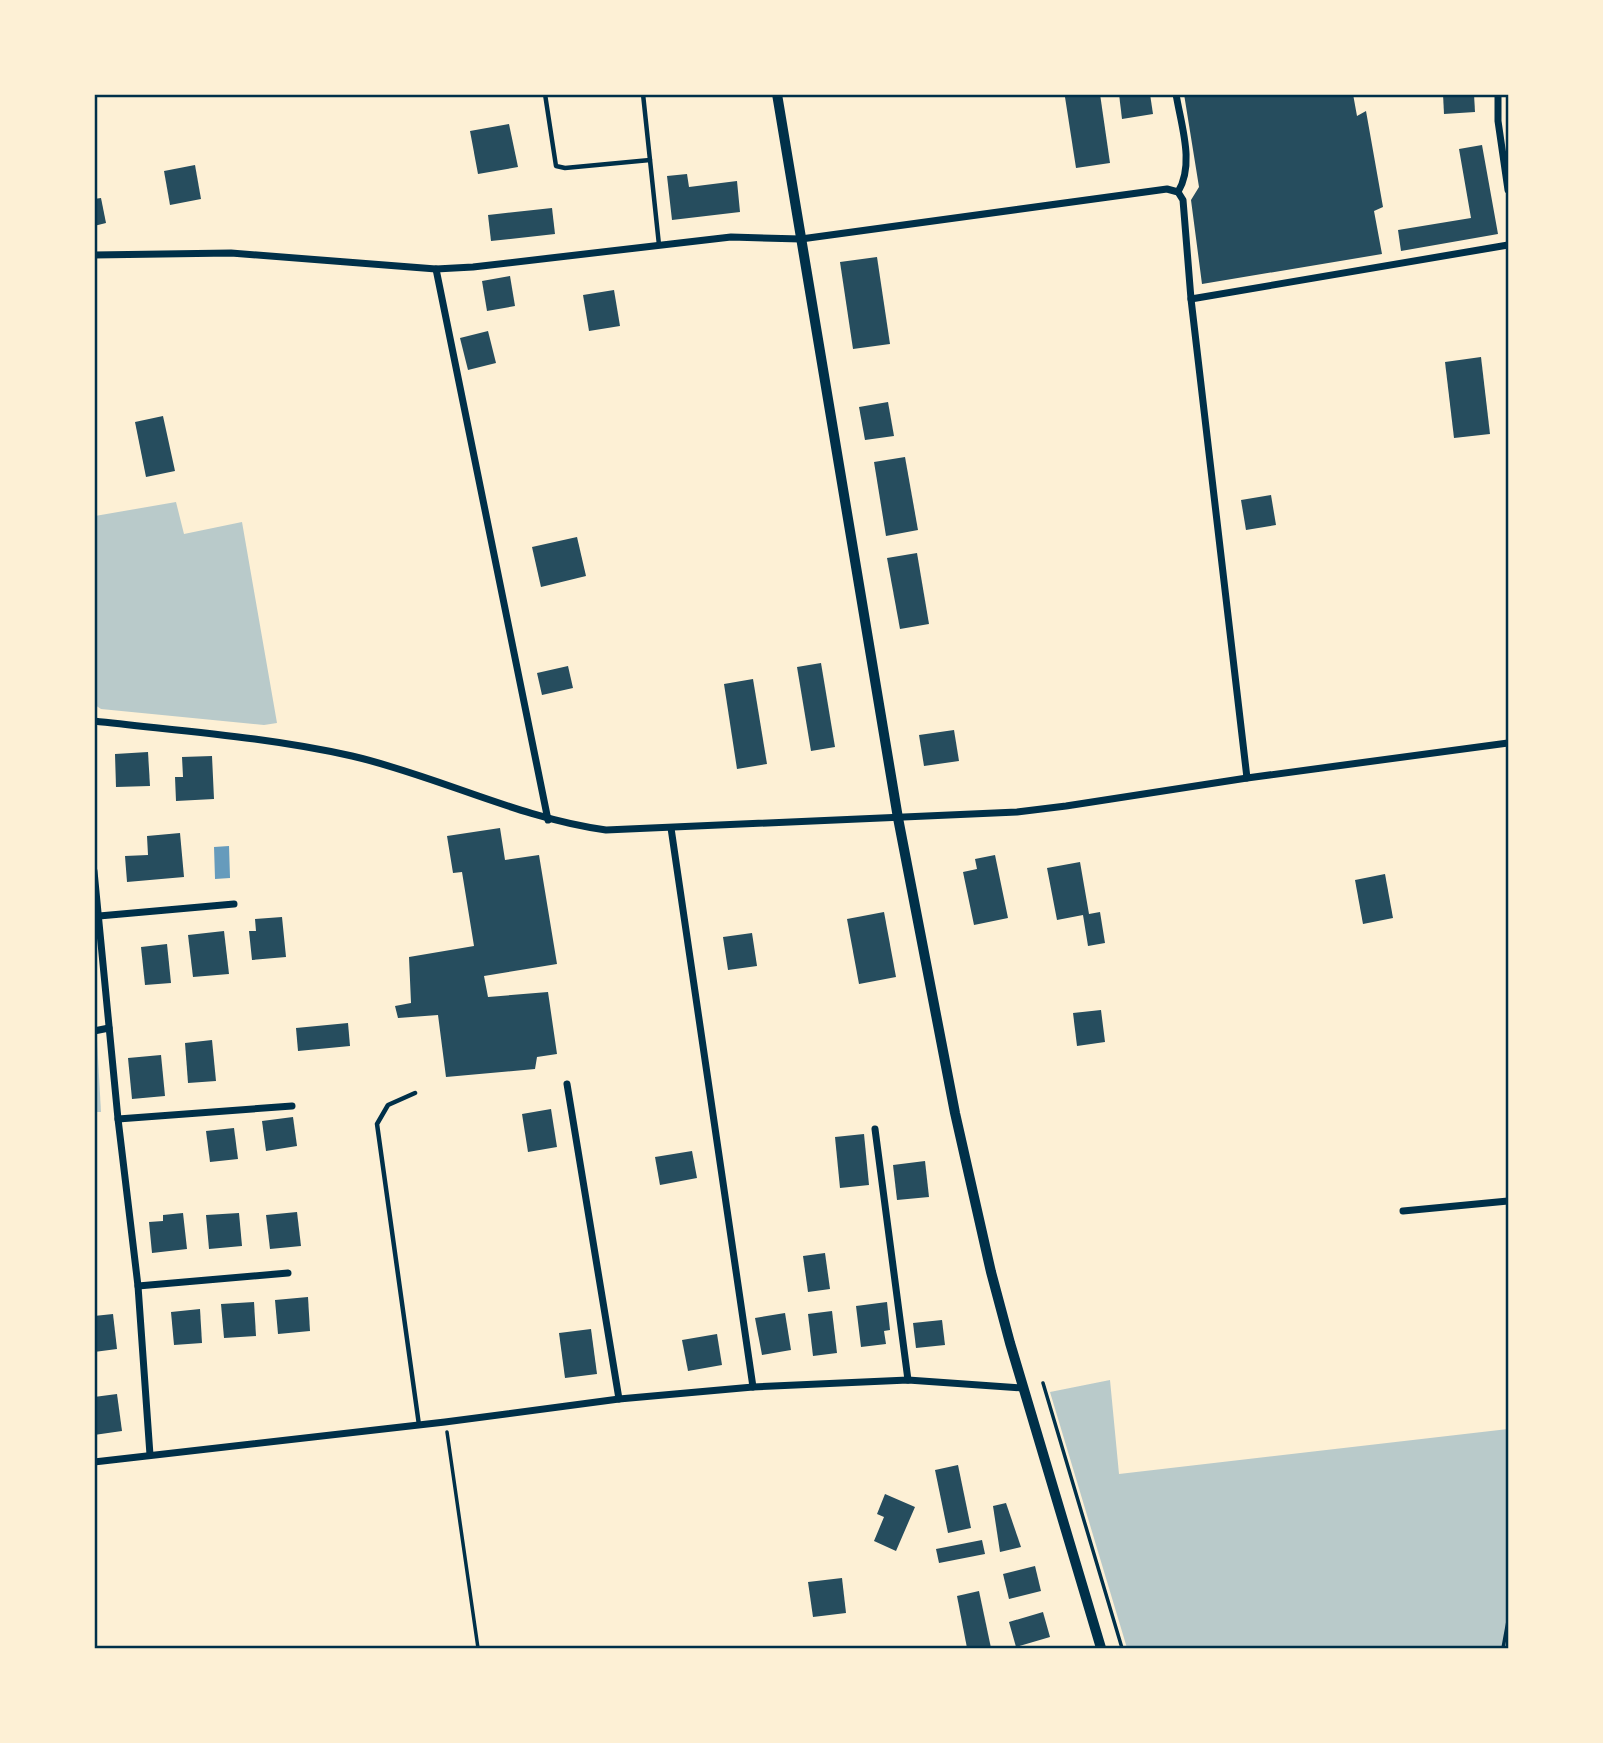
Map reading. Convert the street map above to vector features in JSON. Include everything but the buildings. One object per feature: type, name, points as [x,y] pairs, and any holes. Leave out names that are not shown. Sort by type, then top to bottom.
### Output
[{"type":"main road","points":[[777,94],[898,818],[967,1172],[1023,1388],[1101,1648]]},
{"type":"street","points":[[1176,94],[1187,168],[1185,181],[1178,192]]},
{"type":"street","points":[[1498,94],[1498,121],[1508,190]]},
{"type":"street","points":[[94,255],[231,253],[436,269],[731,237],[801,239],[1167,189],[1178,192]]},
{"type":"street","points":[[1178,192],[1182,201],[1247,778]]},
{"type":"street","points":[[1191,299],[1508,245]]},
{"type":"street","points":[[436,269],[548,820]]},
{"type":"street","points":[[94,721],[279,743],[354,757],[548,820],[606,830],[898,818],[1054,808],[1247,778],[1508,743]]},
{"type":"street","points":[[671,828],[753,1387]]},
{"type":"street","points":[[94,871],[118,1119],[138,1286],[150,1455]]},
{"type":"street","points":[[99,916],[234,904]]},
{"type":"street","points":[[94,1031],[109,1028]]},
{"type":"street","points":[[567,1084],[619,1399]]},
{"type":"street","points":[[118,1119],[292,1106]]},
{"type":"street","points":[[875,1129],[908,1380]]},
{"type":"street","points":[[1403,1211],[1508,1201]]},
{"type":"street","points":[[138,1286],[288,1273]]},
{"type":"street","points":[[94,1462],[445,1422],[619,1399],[753,1387],[908,1380],[1023,1388]]},
{"type":"lane","points":[[545,94],[556,166],[565,169],[650,160]]},
{"type":"lane","points":[[643,94],[660,246]]},
{"type":"lane","points":[[415,1093],[388,1105],[377,1124],[419,1425]]},
{"type":"path","points":[[1043,1383],[1122,1648]]},
{"type":"path","points":[[445,1422],[478,1648]]},
{"type":"path","points":[[1503,1648],[1508,1621]]},
{"type":"shaded area","points":[[176,502],[184,534],[242,522],[277,723],[264,725],[101,709],[95,705],[95,516]]},
{"type":"shaded area","points":[[97,1040],[101,1112],[95,1112],[94,1041]]},
{"type":"shaded area","points":[[1110,1380],[1119,1474],[1508,1429],[1508,1648],[1127,1648],[1050,1392]]},
{"type":"water","points":[[229,846],[230,878],[215,879],[214,847]]}]
